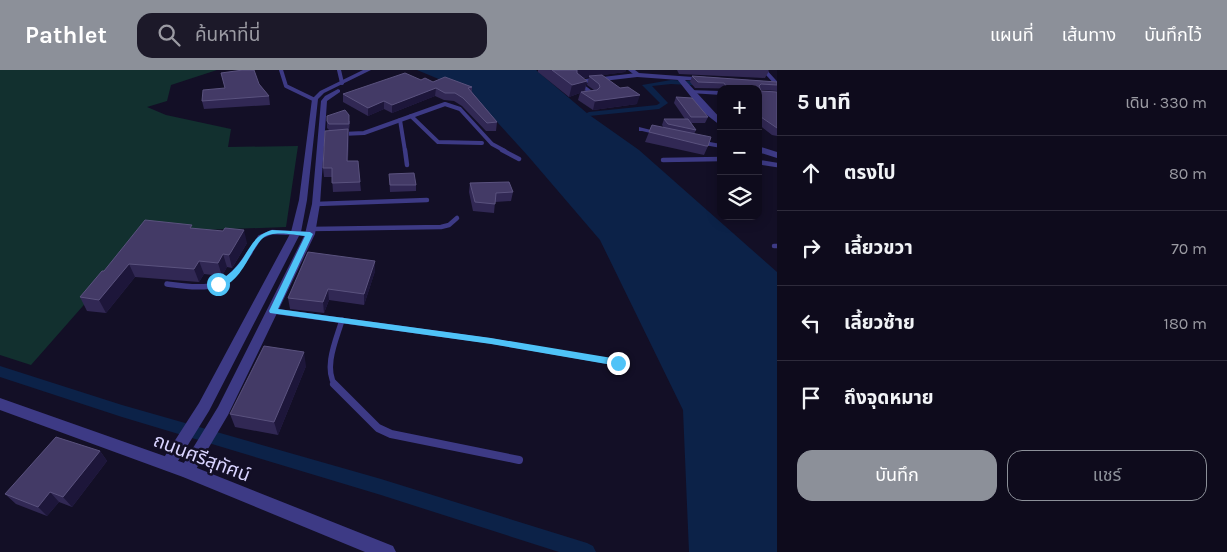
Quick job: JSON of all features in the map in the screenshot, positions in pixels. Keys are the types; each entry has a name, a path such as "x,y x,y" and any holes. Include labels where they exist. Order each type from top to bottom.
{"street":[{"path":"168,464 204,407 296,232 303,200 314,100 322,92 368,70"},
{"path":"187,471 223,411 311,231 326,135 324,101 327,97 367,77 374,70"},
{"path":"631,70 637,75 718,80"},
{"path":"679,78 717,120"},
{"path":"766,82 776,83"},
{"path":"688,89 717,93"},
{"path":"642,129 668,135"},
{"path":"686,138 717,145"},
{"path":"762,150 777,155"},
{"name":"ถนนศรีสุทัศน์","path":"0,404 187,471 387,552"}],"lane":[{"path":"281,70 286,86 314,100"},
{"path":"340,70 342,83"},
{"path":"764,70 776,83"},
{"path":"585,96 594,95 577,82 637,75"},
{"path":"339,134 364,133 444,104 460,109 492,144 518,159"},
{"path":"411,116 438,142 482,142"},
{"path":"400,120 407,165"},
{"path":"663,160 717,159"},
{"path":"762,163 777,165"},
{"path":"316,204 427,200"},
{"path":"167,284 205,288 218,284 230,278 240,268 260,237 272,232 441,227 449,225 457,218"},
{"path":"273,311 491,341 618,363"},
{"path":"342,320 330,374 333,383 378,428 391,434 519,460"}],"green space":[{"path":"0,70 217,70 171,85 167,101 147,107 166,115 231,129 228,147 298,146 286,227 148,232 31,365 0,355"}],"water":[{"path":"417,70 536,70 588,114 639,150 777,272 777,552 689,552 683,410 600,240 470,92"}],"building":[{"path":"254,70 259,84 269,96 202,101 203,90 225,88 221,73"},
{"path":"552,70 577,70 577,73 587,81 572,85"},
{"path":"405,73 421,80 425,78 433,82 445,77 472,87 468,88 497,122 487,123 463,98 455,93 445,93 436,88 392,105 384,101 368,108 343,94"},
{"path":"602,75 620,88 628,87 640,95 595,101 581,92 597,90 600,87 599,84 589,76"},
{"path":"692,76 777,82 777,85 725,85 724,83 698,82"},
{"path":"762,91 777,92 777,128 762,118"},
{"path":"676,97 692,98 708,117 691,117"},
{"path":"345,110 349,115 349,124 329,124 327,116"},
{"path":"664,119 688,119 696,130 668,124"},
{"path":"652,125 711,137 708,146 706,146 649,132"},
{"path":"348,129 347,161 358,161 360,182 332,183 332,168 323,168 325,131"},
{"path":"414,173 416,185 390,185 389,174"},
{"path":"509,182 513,192 496,193 495,204 475,202 470,183"},
{"path":"145,220 192,225 190,228 223,231 225,228 244,230 229,255 223,254 218,263 199,261 194,269 129,264 99,300 80,297 104,271"},
{"path":"308,252 375,261 364,294 328,289 323,302 288,298"},
{"path":"264,346 304,352 274,422 230,414"},
{"path":"56,437 100,451 63,497 50,492 38,507 5,494"}],"waterway":[{"path":"589,114 659,107 664,103 646,85 671,82 707,84"},
{"path":"0,371 122,411 381,487 587,552"}],"route":[{"path":"218,284 230,278 240,268 260,237 272,232 310,234 273,311 491,341 618,363"}]}
